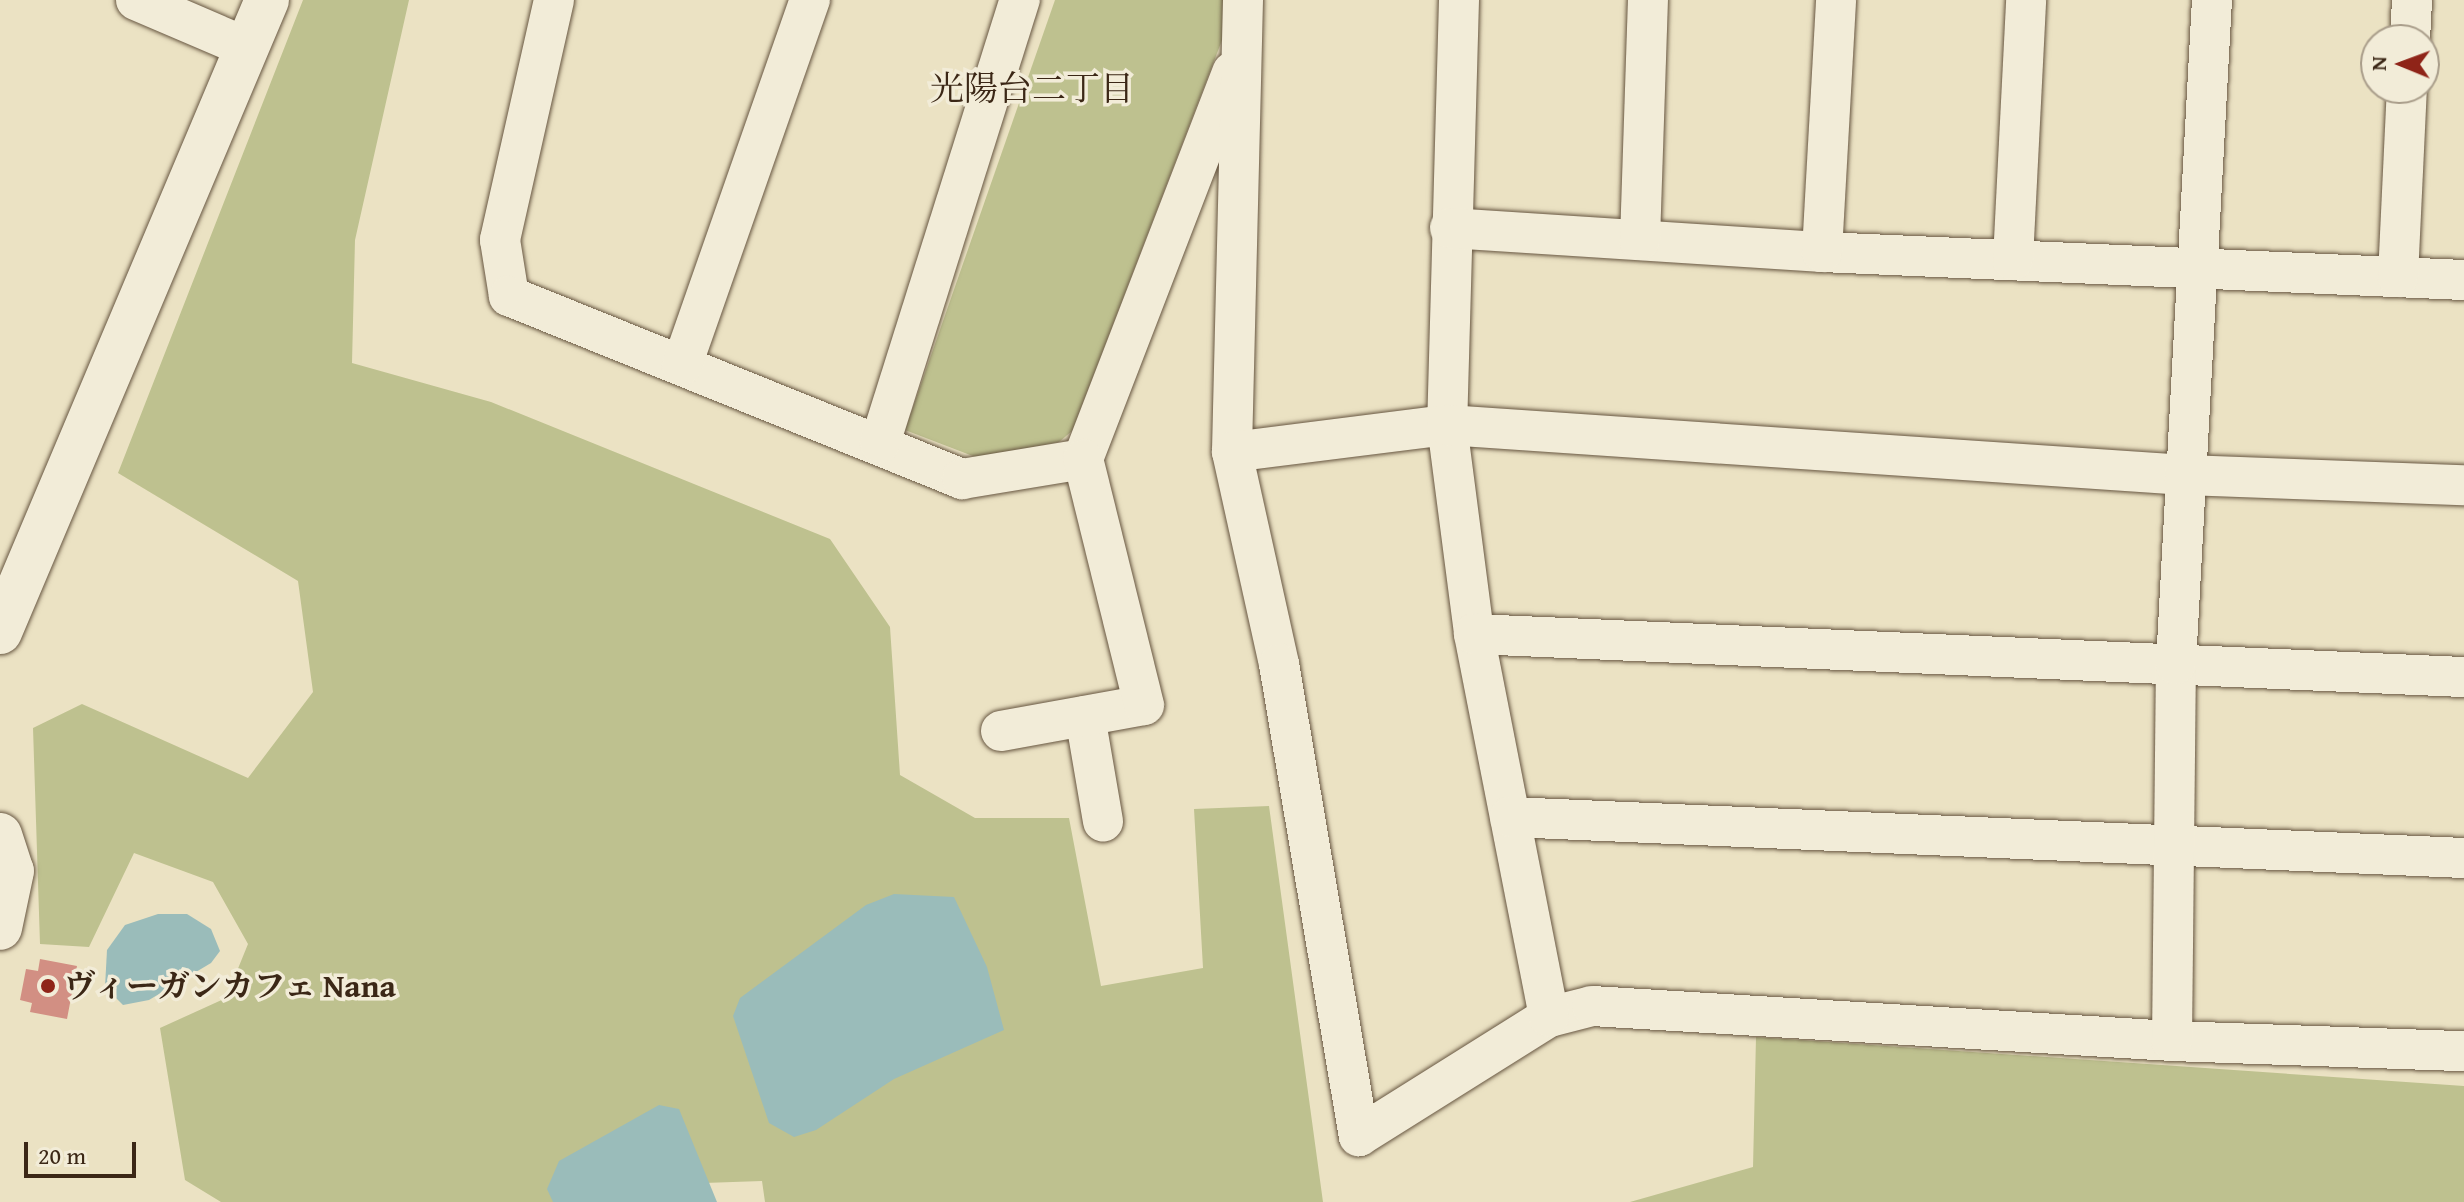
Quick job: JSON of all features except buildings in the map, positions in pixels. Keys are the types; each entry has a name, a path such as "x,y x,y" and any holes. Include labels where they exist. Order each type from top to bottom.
{"street":[{"path":"136,0 248,48"},
{"path":"0,632 267,0"},
{"path":"554,0 500,240 509,296 880,443 962,479 1083,459"},
{"path":"682,365 810,0"},
{"path":"880,443 1019,15 1020,0"},
{"path":"1243,0 1232,452 1279,664 1359,1136 1549,1017 1592,1006 2172,1041 2464,1051"},
{"path":"1459,0 1450,228 1447,425 1474,634 1549,1017"},
{"path":"1640,240 1648,0"},
{"path":"1822,252 1836,0"},
{"path":"2013,260 2026,0"},
{"path":"2172,1041 2176,664 2212,0"},
{"path":"2411,24 2412,0"},
{"path":"1001,731 1144,705 1083,459 1242,45"},
{"path":"2398,277 2406,104"},
{"path":"1450,228 1822,252 2464,280"},
{"path":"1232,452 1447,425 2185,475 2464,485"},
{"path":"1474,634 2464,677"},
{"path":"1085,716 1103,821"},
{"path":"1510,817 2464,858"},
{"path":"0,835 12,871 0,928"}],"green space":[{"path":"303,0 409,0 355,240 352,363 491,402 830,539 890,627 900,775 975,818 1069,818 1101,986 1203,968 1194,809 1269,806 1323,1202 765,1202 762,1181 704,1183 577,1202 221,1202 185,1180 160,1028 226,998 248,944 213,882 134,853 89,947 40,944 33,728 82,704 248,778 313,692 298,581 118,473"},
{"path":"1055,0 1226,0 1224,35 1072,431 1059,442 978,458 905,430"},
{"path":"1756,1037 2464,1086 2464,1202 1630,1202 1753,1167"}],"water":[{"path":"894,894 954,897 987,967 1004,1030 894,1079 816,1130 794,1137 769,1123 733,1016 740,998 866,905"},
{"path":"158,914 187,914 211,929 220,951 211,963 149,1000 123,1005 105,987 107,950 125,925"},
{"path":"659,1105 679,1109 717,1202 553,1202 547,1189 559,1161"}],"place":[{"name":"ヴィーガンカフェ Nana","path":"48,986"}],"district":[{"name":"光陽台二丁目","path":"1032,88"}]}
